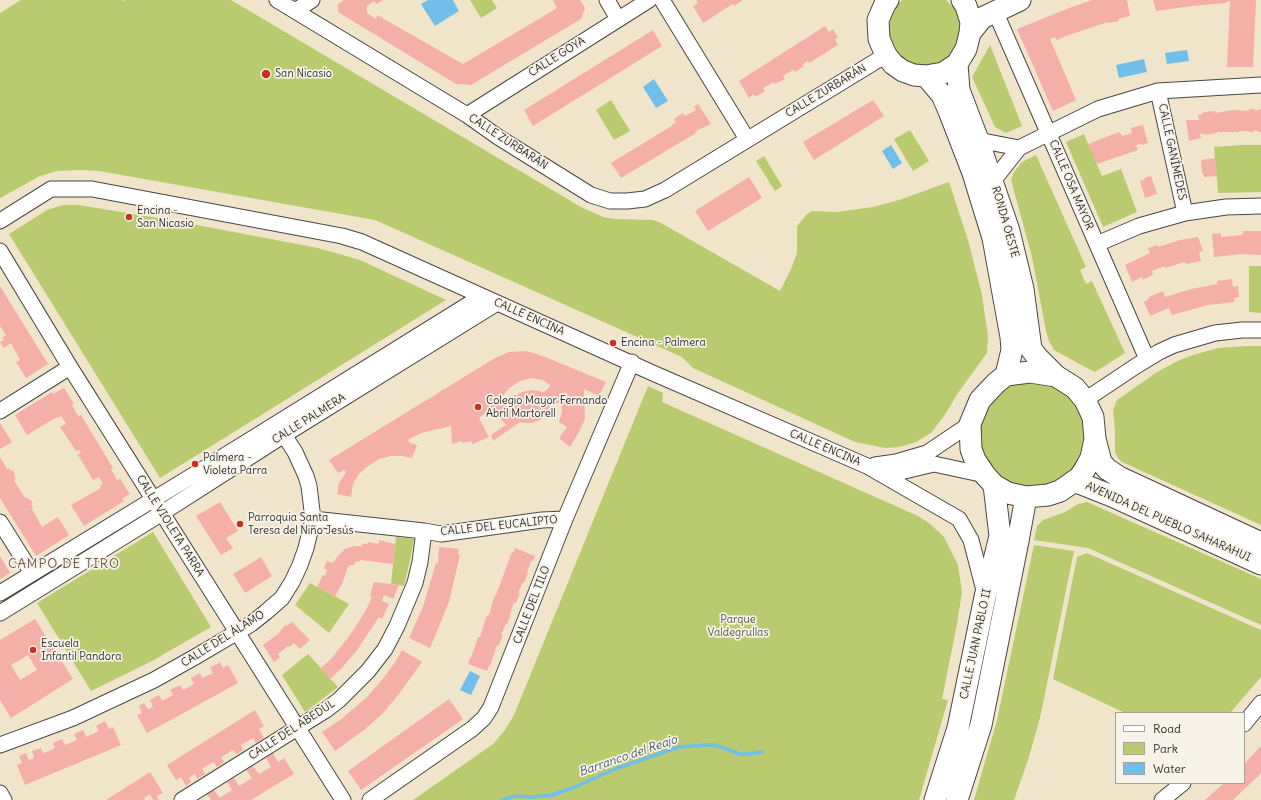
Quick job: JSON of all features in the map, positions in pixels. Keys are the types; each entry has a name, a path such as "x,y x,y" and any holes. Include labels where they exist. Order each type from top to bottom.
{"main road":[{"path":"888,0 878,20 878,39 886,55 893,64 903,71 914,75 926,76 943,73 957,64 966,49 970,32 969,14 962,0"},
{"path":"970,32 982,18 1020,0"},
{"name":"RONDA OESTE","path":"957,64 959,90 993,181 1009,230 1023,289 1031,349 1056,376 1075,388 1085,400 1093,417 1095,439 1090,458 1085,469 1074,481 1060,491 1048,495 1026,497 1008,493 990,480"},
{"name":"RONDA OESTE","path":"926,76 942,95 949,111 973,173 993,238 1012,337 1012,350 1006,375 1030,372 1056,376"},
{"path":"990,480 975,460 971,449 970,424 980,400 1006,375"},
{"name":"AVENIDA DEL PUEBLO SAHARAHUI","path":"1095,439 1102,462 1107,469 1118,478 1261,543"},
{"name":"CALLE JUAN PABLO II","path":"935,800 958,728 985,597 1000,536 990,480"},
{"name":"AVENIDA DEL PUEBLO SAHARAHUI","path":"1074,481 1112,496 1261,564"},
{"name":"CALLE JUAN PABLO II","path":"957,800 981,725 1026,497"}],"street":[{"name":"CALLE ZURBARÁN","path":"277,0 467,115 498,137 591,195 610,201 645,199 664,190 886,55"},
{"path":"295,11 312,0"},
{"path":"606,0 618,19"},
{"name":"CALLE GOYA","path":"467,115 649,0"},
{"path":"662,0 747,139"},
{"name":"CALLE OSA MAYOR","path":"995,11 1147,359"},
{"path":"993,181 1019,148 1098,109 1158,91 1261,85"},
{"name":"CALLE GANÍMEDES","path":"1158,91 1185,213"},
{"path":"978,140 1019,148"},
{"name":"CALLE ENCINA","path":"0,221 51,189 92,189 342,236 362,242 632,362 655,374 867,466 959,519 971,540 985,597"},
{"path":"1097,244 1139,226 1185,213 1226,206 1261,206"},
{"name":"CALLE VIOLETA PARRA","path":"0,251 70,367 343,800"},
{"name":"CALLE PALMERA","path":"0,593 482,296"},
{"name":"CALLE PALMERA","path":"0,613 497,303"},
{"path":"1085,400 1147,359 1174,345 1202,336 1235,330 1261,330"},
{"name":"CALLE DEL TILO","path":"370,800 472,729 484,718 496,695 565,519 632,362"},
{"path":"0,411 70,367"},
{"path":"867,466 896,462 927,453 970,424"},
{"name":"CALLE DEL ÁLAMO","path":"0,745 73,718 140,686 195,657 236,632 266,612 282,598 300,565 313,519 309,486 306,476 295,452 284,435"},
{"path":"867,466 896,473 934,464 990,480"},
{"name":"CALLE DEL EUCALIPTO","path":"313,519 441,534 542,520 565,519"},
{"path":"0,522 32,573"},
{"name":"CALLE DEL ABEDUL","path":"182,800 298,729 339,700 368,671 385,649 397,626 415,583 420,562 424,531"},
{"path":"1245,723 1261,703"},
{"path":"1162,800 1182,784"},
{"path":"0,793 4,800"}],"green space":[{"path":"21,0 231,0 581,207 603,217 616,219 653,220 661,223 780,291 797,253 797,226 807,214 812,211 837,212 873,207 899,200 949,182 968,240 982,295 988,336 987,353 931,433 916,442 900,447 885,448 855,442 693,368 682,357 375,220 99,171 57,171 40,176 0,198 0,13"},
{"path":"470,0 492,0 497,8 481,18"},
{"path":"903,0 946,0 954,8 961,22 962,35 950,58 940,65 911,67 891,50 886,26 890,14 898,3"},
{"path":"990,45 1022,126 1006,133 995,127 972,77"},
{"path":"611,100 630,131 614,140 596,110"},
{"path":"910,130 929,161 913,171 894,139"},
{"path":"1084,134 1102,176 1121,169 1137,212 1103,227 1066,142"},
{"path":"1261,145 1261,192 1218,193 1214,147"},
{"path":"1036,155 1086,267 1080,270 1086,284 1092,281 1125,353 1095,372 1054,350 1046,331 1032,257 1011,180 1014,172 1022,162"},
{"path":"764,156 782,186 775,191 756,161"},
{"path":"63,205 79,205 176,221 318,248 360,260 446,300 160,478 9,234 47,210"},
{"path":"1249,266 1261,266 1261,313 1249,312"},
{"path":"1261,346 1261,525 1122,462 1115,452 1113,410 1117,400 1157,372 1180,360 1218,348"},
{"path":"1032,382 1052,386 1069,398 1081,415 1085,435 1081,455 1069,472 1052,484 1032,488 1012,484 995,472 983,455 979,435 983,415 995,398 1012,386"},
{"name":"Parque Valdegrullas","path":"648,386 663,393 662,402 918,516 929,523 944,537 958,565 962,592 942,699 948,700 919,800 413,800 493,744 505,730 514,715"},
{"path":"1087,502 1261,579 1261,625 1088,548 1034,540 1037,526 1043,520 1065,512 1078,504"},
{"path":"153,532 211,627 152,661 91,691 37,603"},
{"path":"396,537 414,539 404,586 391,584"},
{"path":"1034,545 1074,551 1040,718 1028,760 1014,800 974,800 997,720"},
{"path":"1087,553 1261,630 1261,677 1231,712 1123,712 1053,679 1077,557"},
{"path":"310,583 349,604 329,633 295,605"},
{"path":"308,654 338,687 305,712 282,675"}],"water":[{"path":"428,0 453,0 459,11 435,26 421,4"},
{"path":"1187,50 1189,61 1167,64 1165,53"},
{"path":"1144,59 1147,72 1119,78 1116,65"},
{"path":"654,79 668,101 656,108 643,87"},
{"path":"891,145 902,163 893,169 882,151"},
{"path":"470,671 480,676 471,695 460,690"}],"building":[{"path":"344,0 383,0 376,4 374,1 367,6 367,13 376,19 377,15 463,64 557,8 553,0 580,0 585,8 581,19 471,85 456,84 338,12 338,4"},
{"path":"743,0 734,6 733,4 703,23 693,6 698,3 696,1"},
{"path":"1092,0 1127,0 1130,16 1118,19 1119,21 1108,22 1057,40 1055,37 1050,39 1076,100 1053,111 1017,29"},
{"path":"1153,0 1256,0 1253,67 1227,67 1230,1 1226,3 1156,11"},
{"path":"825,26 829,32 833,29 838,38 835,39 838,45 809,63 808,61 803,64 804,66 795,72 793,70 783,76 785,79 775,84 774,82 763,88 765,91 755,97 754,94 749,98 739,81"},
{"path":"653,30 662,46 533,126 524,110"},
{"path":"873,100 884,116 814,160 803,142"},
{"path":"698,104 711,124 695,132 696,133 621,178 611,163 670,127 676,122 674,119 678,116 683,113 685,116 696,110 694,107"},
{"path":"1248,109 1255,109 1255,111 1261,109 1261,132 1254,130 1254,132 1239,131 1217,132 1205,135 1200,134 1201,138 1189,141 1186,120 1199,120 1198,115 1203,114 1203,112 1215,111 1215,113 1232,110 1249,111"},
{"path":"1143,125 1148,143 1136,145 1138,150 1097,164 1088,144 1119,132 1122,136 1132,133 1131,128"},
{"path":"1215,158 1217,176 1204,177 1202,173 1201,160"},
{"path":"1151,176 1157,194 1145,198 1140,181"},
{"path":"749,177 762,198 708,231 695,211"},
{"path":"1243,231 1261,231 1261,255 1243,254 1214,257 1212,234 1221,233 1221,237 1243,235"},
{"path":"1198,237 1203,251 1199,252 1201,261 1186,264 1185,262 1165,268 1165,266 1152,271 1153,275 1143,280 1142,277 1132,282 1125,265 1150,253 1148,248"},
{"path":"1232,279 1233,287 1238,286 1239,297 1234,298 1235,302 1208,305 1172,315 1169,308 1150,316 1144,302 1149,299 1149,297 1163,291 1165,297 1191,289 1217,284 1217,281"},
{"path":"0,286 48,364 26,378 16,362 20,360 11,343 4,348 0,342 4,340 2,338 6,335 0,326"},
{"path":"527,351 540,355 606,382 599,396 584,389 585,419 570,447 559,438 567,427 559,422 562,412 561,402 551,405 542,419 532,423 520,422 493,441 491,435 506,425 492,408 479,418 489,437 473,444 471,441 463,443 462,441 452,444 451,426 421,433 408,440 410,443 417,445 412,458 391,456 379,459 359,474 353,484 351,497 337,494 339,483 346,472 344,470 338,473 329,460 495,358 509,352","holes":["531,378 543,380 551,386 544,392 532,390 522,392 517,395 512,405 504,405 500,400 508,389 520,381"]},
{"path":"64,388 74,404 72,405 78,416 81,415 113,468 111,469 117,480 120,479 130,494 122,499 124,501 84,526 71,505 101,488 100,486 103,484 99,477 93,480 78,455 81,453 79,450 76,451 60,427 66,424 61,416 27,435 15,415 52,392 53,394"},
{"path":"0,423 12,442 0,449"},
{"path":"0,457 7,469 9,468 11,471 13,470 16,479 14,480 25,498 27,497 33,503 31,504 32,509 42,527 58,517 69,535 36,556 0,498"},
{"path":"220,502 238,531 226,538 233,548 221,555 196,516"},
{"path":"379,540 395,544 393,564 360,560 355,562 354,565 348,567 342,584 335,596 317,587 323,575 325,576 327,570 324,568 327,561 333,563 345,549 355,546 362,546 362,544 367,544 368,542 379,544"},
{"path":"439,547 459,549 458,555 460,555 449,602 430,648 409,638 423,607 436,563 438,564"},
{"path":"515,548 535,556 533,561 531,561 524,583 523,582 518,593 520,593 516,603 514,603 507,624 501,635 503,635 499,645 497,645 487,671 468,664 478,637 480,637 487,615 488,616 490,612 493,600 512,552 513,553"},
{"path":"0,556 10,573 0,579"},
{"path":"261,557 272,576 245,593 233,574"},
{"path":"374,582 399,585 393,599 384,595 382,601 389,604 382,619 379,617 357,650 342,668 330,679 321,668 332,658 350,635 366,610 372,597 370,596"},
{"path":"35,619 73,679 11,718 0,700 0,640","holes":["28,655 37,670 20,680 11,665"]},
{"path":"292,622 310,640 300,649 294,643 289,647 288,646 278,654 280,657 274,662 263,645 278,634 285,625 286,626"},
{"path":"402,650 422,662 399,694 382,714 364,730 335,751 322,732 340,720 366,698 382,680"},
{"path":"220,662 223,668 228,665 238,683 147,733 137,715 142,713 139,706 144,703 148,709 153,707 150,700 159,695 162,701 173,695 170,690 180,685 183,690 194,684 191,678 200,673 202,678 213,673 210,668"},
{"path":"449,699 463,719 361,790 348,771"},
{"path":"255,710 264,726 259,729 264,738 256,743 253,738 241,745 243,750 240,752 236,754 233,750 221,757 224,762 217,767 214,762 208,765 202,769 205,774 197,779 195,774 189,778 191,782 186,786 181,777 176,780 167,765"},
{"path":"105,721 109,729 113,727 121,745 25,785 17,765 22,763 19,756 26,753 29,760 34,758 32,751 41,748 43,753 49,751 55,748 53,743 62,739 65,745 77,740 74,734 83,730 86,737 99,731 96,726"},
{"path":"1261,746 1261,773 1254,780 1233,800 1205,800 1223,784 1245,784 1245,763"},
{"path":"273,753 278,762 284,758 294,774 251,800 211,800 207,794 214,790 220,798 232,790 227,782 234,778 239,786 252,778 246,770 253,766 259,774 271,767 266,758"},
{"path":"150,772 163,793 157,796 159,800 153,800 150,794 144,798 145,800 106,800"}],"waterway":[{"name":"Barranco del Reajo","path":"502,800 515,796 533,797 552,795 575,787 615,769 679,747 715,745 740,754 762,752"}],"place":[{"name":"San Nicasio","path":"266,74"},
{"name":"Encina - San Nicasio","path":"129,217"},
{"name":"Encina - Palmera","path":"613,343"},
{"name":"Colegio Mayor Fernando Abril Martorell","path":"478,407"},
{"name":"Palmera - Violeta Parra","path":"195,464"},
{"name":"Parroquia Santa Teresa del Niño Jesús","path":"240,524"},
{"name":"Escuela Infantil Pandora","path":"33,650"}],"district":[{"name":"CAMPO DE TIRO","path":"64,564"}]}
